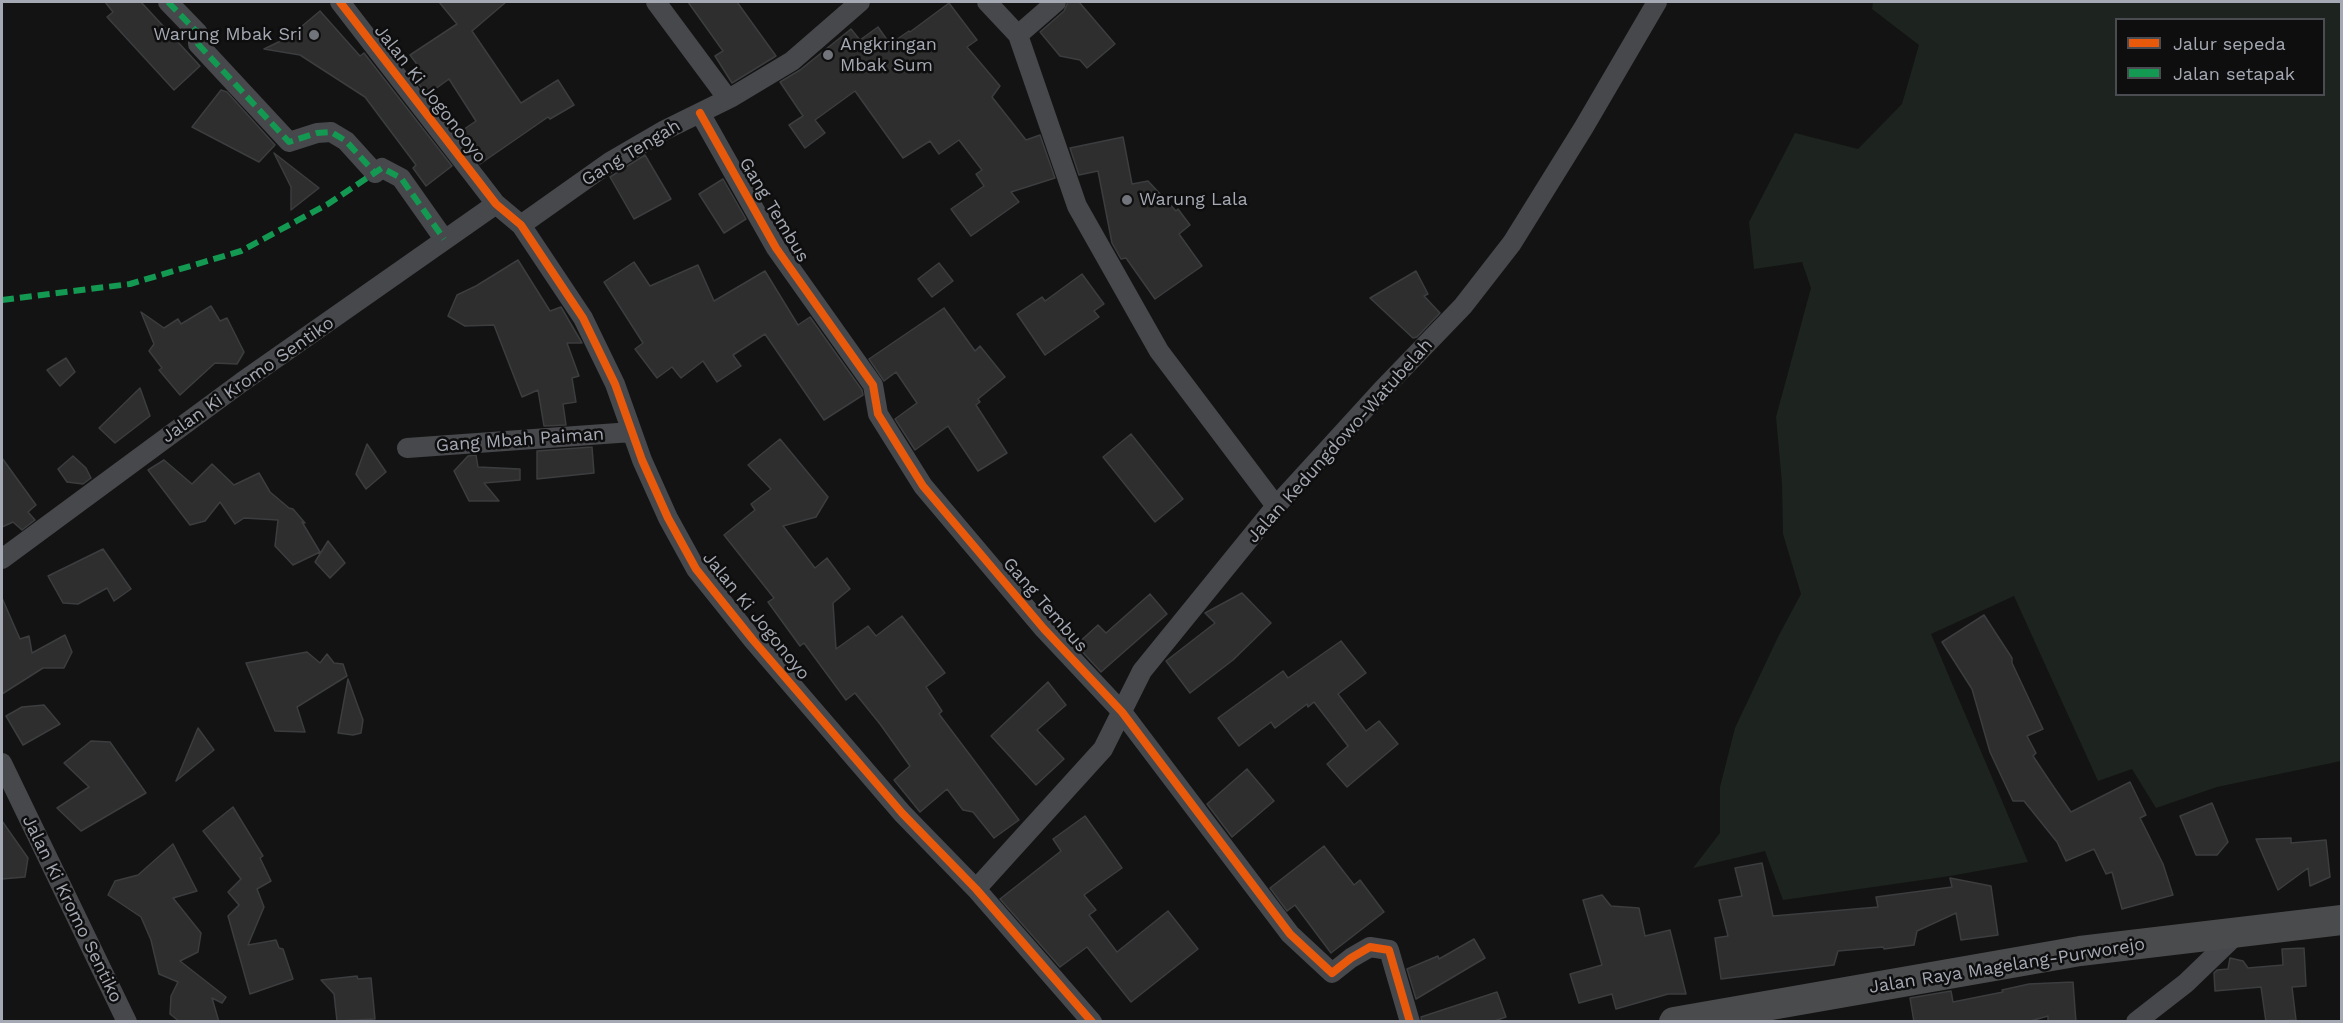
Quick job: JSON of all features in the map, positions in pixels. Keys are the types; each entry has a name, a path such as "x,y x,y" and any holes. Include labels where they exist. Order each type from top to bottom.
{"main road":[{"name":"Jalan Raya Magelang-Purworejo","path":"1674,1022 2080,951 2342,920"}],"street":[{"path":"168,2 198,33 198,44 289,142 317,133 331,132 346,141 375,173 382,168 401,178 444,239"},
{"name":"Jalan Ki Jogonooyo","path":"340,2 496,204"},
{"path":"656,2 728,99"},
{"name":"Gang Tengah","path":"521,225 610,162 665,130 728,99 792,61 860,2"},
{"path":"987,2 1018,35 1077,206 1159,351 1276,506"},
{"path":"1018,35 1056,2"},
{"name":"Jalan Kedungdowo-Watubelah","path":"976,889 1103,749 1142,670 1276,506 1463,306 1512,243 1584,127 1657,2"},
{"name":"Gang Tembus","path":"700,113 776,248 873,385 878,414 923,486 1044,629 1122,712 1290,934 1332,973 1370,947 1389,950 1410,1022"},
{"name":"Jalan Ki Kromo Sentiko","path":"2,560 242,382 496,204"},
{"name":"Jalan Ki Jogonoyo","path":"496,204 521,225 583,318 615,384 632,432 668,518 696,569 753,640 896,806 976,889 1092,1022"},
{"name":"Gang Mbah Paiman","path":"407,448 632,432"},
{"name":"Jalan Ki Kromo Sentiko","path":"2,763 127,1022"},
{"path":"2136,1022 2186,983 2239,932"}],"shaded area":[{"path":"1873,2 2341,2 2341,761 2217,787 2156,808 2132,769 2098,781 2014,596 1931,634 2028,862 1950,876 1783,900 1765,851 1693,868 1720,833 1720,787 1735,728 1801,594 1783,534 1782,483 1776,417 1811,288 1802,262 1754,269 1749,222 1795,133 1858,149 1902,104 1919,45 1872,9"}],"building":[{"path":"105,2 141,2 200,66 174,90 107,17 113,12"},
{"path":"439,2 506,2 472,31 521,103 558,80 574,105 550,119 548,117 480,164 457,134 476,121 449,79 427,95 410,73 419,67 410,55 457,24"},
{"path":"688,2 737,2 776,56 732,83 715,56 723,51"},
{"path":"1068,2 1079,2 1115,44 1087,68 1080,60 1060,56 1040,32 1064,11"},
{"path":"949,3 977,40 967,47 1000,86 992,97 1026,140 1040,135 1055,178 1011,192 1019,202 971,236 951,209 984,186 976,174 982,170 959,140 939,154 930,141 903,158 855,91 815,120 825,133 805,148 789,125 803,116 780,82 800,70 851,29 860,40 878,27 890,44"},
{"path":"320,11 360,56 364,53 452,166 426,186 413,168 416,165 365,97 300,55 264,49 289,37"},
{"path":"221,90 227,92 275,145 259,162 192,127"},
{"path":"1123,137 1132,184 1148,181 1176,211 1178,209 1190,225 1179,234 1202,266 1155,299 1126,258 1121,259 1112,243 1098,171 1079,175 1070,148"},
{"path":"274,153 319,188 291,210 291,187"},
{"path":"645,155 671,199 634,219 610,177"},
{"path":"723,179 746,219 724,233 699,194"},
{"path":"518,260 550,311 561,307 582,343 567,343 579,376 572,378 576,402 563,404 566,425 544,426 538,390 522,397 494,325 465,326 448,316 457,295"},
{"path":"634,262 650,286 698,265 714,301 765,271 798,325 810,317 862,390 863,395 824,420 765,334 733,355 741,366 717,382 703,361 681,378 672,367 657,378 635,349 643,343 604,282"},
{"path":"939,263 953,281 932,297 918,279"},
{"path":"1416,271 1428,294 1424,296 1440,313 1417,337 1413,338 1370,298"},
{"path":"1082,274 1104,304 1094,311 1099,317 1045,355 1017,314 1042,297 1045,301"},
{"path":"211,306 220,321 227,318 244,352 237,364 215,363 180,395 159,370 162,368 149,351 154,344 141,312 164,328 178,319 181,324"},
{"path":"944,308 975,351 980,346 1005,377 978,399 980,402 976,405 1007,453 978,471 948,426 915,450 895,419 917,403 896,372 884,381 869,359"},
{"path":"66,358 75,372 60,386 47,370"},
{"path":"140,388 150,416 115,443 99,428"},
{"path":"1131,434 1183,499 1155,522 1103,457"},
{"path":"780,439 828,497 816,517 783,526 815,568 827,558 850,589 833,603 836,649 868,626 876,636 902,616 945,673 926,687 942,711 939,714 1019,820 994,838 973,812 963,810 947,789 920,812 894,780 910,766 855,693 846,700 804,643 800,646 768,602 774,598 724,535 755,510 751,504 771,489 748,465"},
{"path":"367,444 386,472 366,489 356,474"},
{"path":"592,447 594,473 537,479 537,451"},
{"path":"476,455 478,467 520,469 520,480 484,483 499,501 469,501 454,471 468,456"},
{"path":"73,456 86,468 91,478 83,484 67,482 58,469"},
{"path":"2,458 36,505 28,512 35,520 22,530 13,522 2,527"},
{"path":"164,460 192,484 212,464 234,485 259,473 270,492 293,509 305,523 302,522 320,552 293,565 275,546 278,520 244,518 235,524 220,502 205,521 190,525 148,470"},
{"path":"328,541 345,563 330,578 315,562"},
{"path":"103,549 131,589 114,601 107,588 78,604 63,603 48,576"},
{"path":"1242,593 1271,623 1233,660 1190,693 1166,661 1215,623 1205,613"},
{"path":"1150,594 1167,614 1101,672 1076,645 1098,625 1106,633"},
{"path":"2,598 20,639 29,636 32,653 65,635 72,652 64,668 43,668 2,694"},
{"path":"1984,615 2012,658 2012,663 2043,729 2027,736 2036,753 2033,756 2051,783 2071,812 2130,782 2146,815 2140,818 2163,864 2173,895 2122,909 2112,872 2106,874 2094,849 2066,861 2057,842 2024,801 2013,801 1990,752 1972,689 1942,642"},
{"path":"1341,641 1366,673 1338,694 1366,731 1379,721 1398,744 1347,787 1327,764 1348,746 1314,702 1308,707 1307,704 1275,728 1271,722 1239,746 1218,718 1283,671 1288,678"},
{"path":"307,652 320,663 327,654 334,663 343,664 347,676 297,707 305,732 275,731 246,663"},
{"path":"348,679 363,720 361,733 353,735 338,733"},
{"path":"1048,682 1066,705 1037,730 1064,759 1036,785 991,736"},
{"path":"44,705 60,724 23,745 6,716 22,707"},
{"path":"198,728 214,750 176,781"},
{"path":"91,741 110,742 146,793 81,831 57,808 89,787 64,763"},
{"path":"1247,769 1274,801 1232,837 1207,804"},
{"path":"2212,803 2228,842 2217,855 2196,855 2180,816"},
{"path":"233,807 263,856 260,858 271,881 257,889 264,907 248,945 276,940 279,948 283,949 293,979 250,994 228,916 239,905 228,892 241,879 203,831"},
{"path":"1085,816 1122,868 1084,895 1096,910 1089,915 1117,952 1168,911 1198,949 1131,1002 1087,947 1060,967 1000,899 1061,851 1053,839"},
{"path":"2,821 28,858 25,877 2,879"},
{"path":"2291,838 2291,843 2326,840 2330,877 2310,886 2308,868 2278,890 2256,839"},
{"path":"173,844 197,891 173,898 201,933 198,952 180,961 226,997 222,1003 212,998 219,1022 180,1022 170,1014 171,996 178,982 159,974 151,940 141,917 108,895 115,881 138,875"},
{"path":"1324,846 1354,885 1360,880 1384,912 1331,953 1295,905 1287,911 1270,888"},
{"path":"1762,863 1773,916 1878,907 1876,897 1952,887 1950,878 1991,886 1998,935 1961,940 1956,913 1917,931 1914,945 1838,951 1834,965 1721,979 1715,938 1728,936 1719,900 1742,896 1735,868"},
{"path":"1602,895 1611,906 1639,908 1645,936 1670,930 1686,994 1668,994 1616,1009 1612,994 1579,1003 1570,974 1602,965 1583,900"},
{"path":"1474,939 1485,958 1416,999 1407,969 1438,956 1439,959"},
{"path":"2304,948 2306,986 2292,987 2296,1020 2266,1022 2261,987 2215,991 2214,973 2217,970 2228,969 2230,958 2243,961 2248,968 2283,965 2282,949"},
{"path":"357,976 358,979 371,978 375,1019 337,1021 334,994 321,980"},
{"path":"2073,982 2076,1022 2048,1022 2048,1016 2027,1022 1914,1022 1910,998 1951,991 1953,1002 2029,984"},
{"path":"1497,992 1506,1017 1491,1022 1422,1022 1421,1017"}],"marked path":[{"path":"168,2 198,33 198,44 289,142 317,133 331,132 346,141 375,173"},
{"path":"2,300 130,284 241,251 328,204 382,168 401,178 444,239"}],"cycle path":[{"path":"340,2 496,204 521,225 583,318 615,384 642,460 668,518 696,569 753,640 902,813 976,889 1092,1022"},
{"path":"700,113 776,248 873,385 878,414 923,486 1044,629 1122,712 1290,934 1332,973 1370,947 1389,950 1410,1022"}],"place":[{"name":"Warung Mbak Sri","path":"314,35"},
{"name":"Angkringan Mbak Sum","path":"828,55"},
{"name":"Warung Lala","path":"1127,200"}]}
